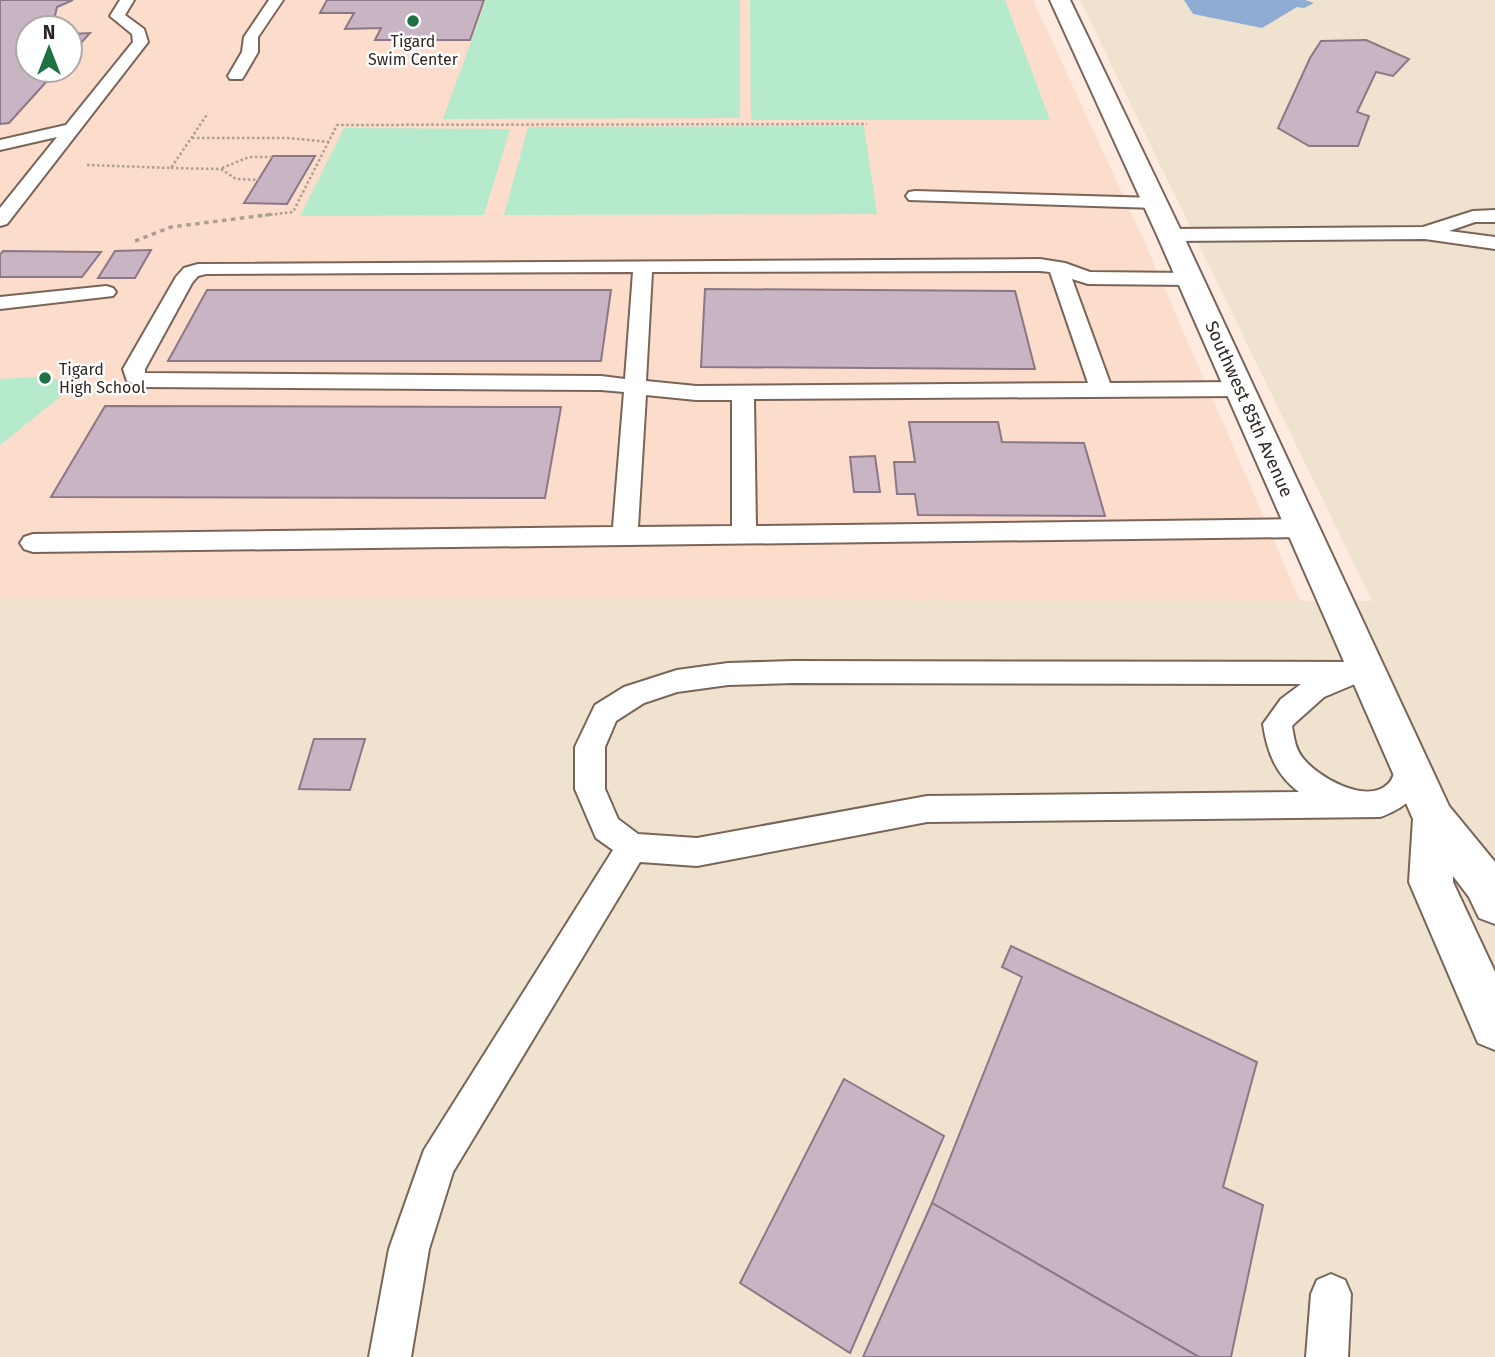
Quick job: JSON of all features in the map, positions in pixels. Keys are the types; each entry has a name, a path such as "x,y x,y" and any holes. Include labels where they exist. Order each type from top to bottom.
{"street":[{"name":"Southwest 85th Avenue","path":"1060,0 1156,203 1434,819 1485,883 1495,903"},
{"name":"Southwest 85th Avenue","path":"1434,819 1431,882 1495,1026"}],"lane":[{"path":"0,220 141,42 139,32 117,16 127,0"},
{"path":"236,76 250,52 251,37 276,0"},
{"path":"0,145 72,130"},
{"path":"915,197 1156,203"},
{"path":"1425,233 1473,217 1495,216"},
{"path":"1170,234 1425,233 1495,243"},
{"path":"1190,279 1088,278 1058,267 1040,265 205,268 191,272 183,281 134,369 135,376 142,380 601,383 696,393 1240,389"},
{"path":"625,536 643,266"},
{"path":"1058,267 1101,390"},
{"path":"0,303 106,292"},
{"path":"743,393 744,535"},
{"path":"33,544 1303,528"},
{"path":"1369,673 792,672 728,674 677,681 634,695 605,713 590,747 590,789 607,828 632,847 697,852 927,809 1380,804 1397,797 1408,785 1410,764"},
{"path":"1362,805 1301,777 1279,747 1277,724 1289,709 1318,685 1369,673"},
{"path":"390,1357 409,1249 437,1163 632,847"},
{"path":"1326,1357 1331,1294"}],"path":[{"path":"171,168 208,113"},
{"path":"135,241 171,227 293,212 337,125 867,124"},
{"path":"191,138 288,138 329,142"},
{"path":"43,166 221,169 249,157 273,157"},
{"path":"221,169 236,179 259,180"}],"shaded area":[{"path":"0,0 1033,0 1140,232 1300,601 0,599"},
{"path":"1080,0 1495,0 1495,1357 0,1357 0,599 1372,601"}],"green space":[{"path":"486,0 740,0 740,118 443,119"},
{"path":"750,0 1005,0 1050,120 751,120"},
{"path":"864,126 877,214 504,215 528,127"},
{"path":"344,128 510,129 484,215 300,216"},
{"path":"35,377 80,381 0,445 0,379"}],"water":[{"path":"1184,0 1305,0 1314,3 1304,8 1297,7 1262,28 1193,14"}],"building":[{"path":"0,0 73,0 57,7 55,14 14,14 14,84 44,84 9,123 0,124"},
{"name":"Tigard Swim Center","path":"327,0 484,0 470,40 375,40 381,28 345,29 354,13 320,13"},
{"path":"1366,40 1409,59 1393,76 1376,72 1357,112 1369,116 1358,146 1309,146 1278,128 1310,58 1321,41"},
{"path":"273,156 315,156 287,204 244,203"},
{"path":"151,250 135,278 98,278 115,251"},
{"path":"3,251 101,252 82,277 0,277 0,255"},
{"path":"705,289 1015,291 1035,369 701,367"},
{"path":"207,290 611,290 601,361 168,361"},
{"path":"105,406 561,407 545,498 51,497"},
{"path":"909,422 998,422 1002,442 1084,443 1105,516 918,515 915,494 897,494 894,462 915,462"},
{"path":"875,456 880,492 854,492 850,457"},
{"path":"314,739 365,739 350,790 299,789"},
{"path":"1011,946 1257,1062 1223,1187 1263,1205 1231,1357 1199,1357 932,1203 1022,977 1002,967"},
{"path":"844,1079 944,1136 850,1353 740,1283"},
{"path":"932,1203 1199,1357 863,1357"}],"place":[{"name":"Tigard Swim Center","path":"413,21"},
{"name":"Tigard High School","path":"45,378"}]}
